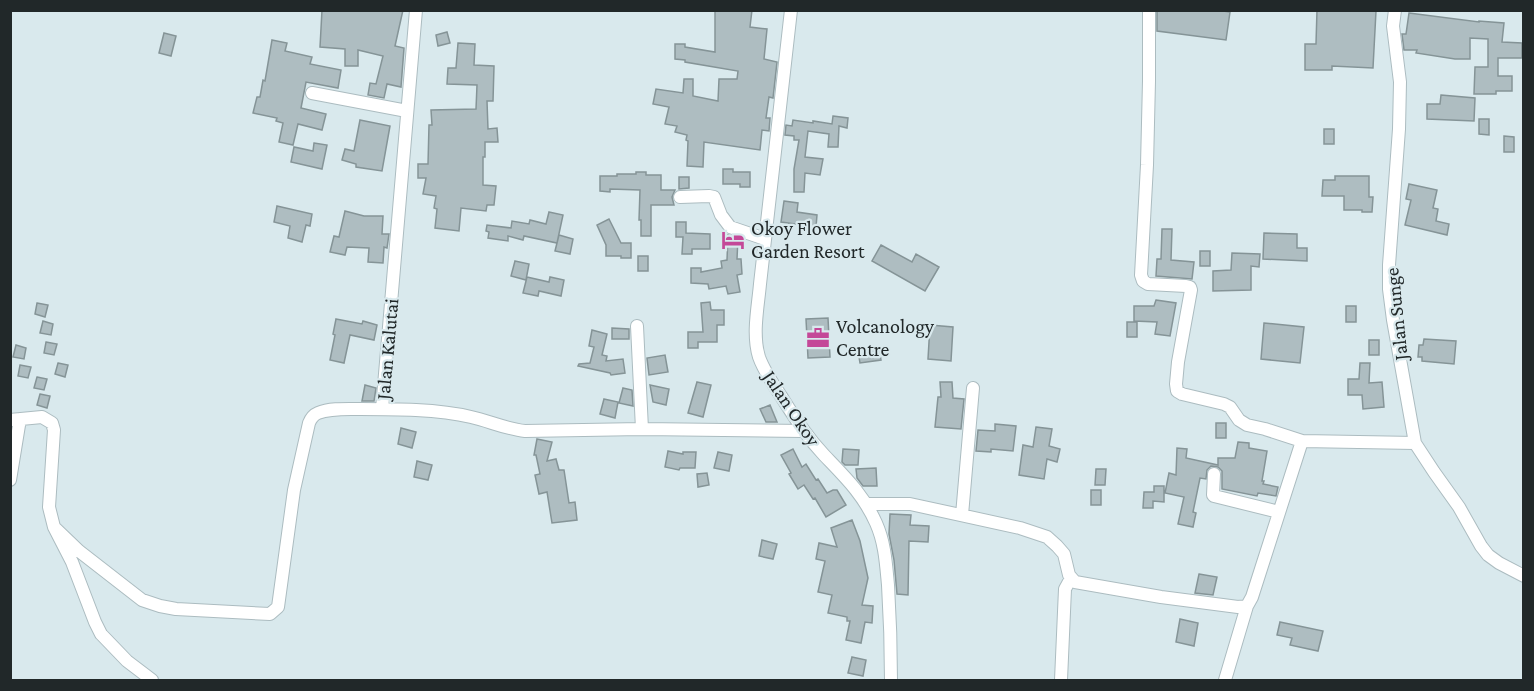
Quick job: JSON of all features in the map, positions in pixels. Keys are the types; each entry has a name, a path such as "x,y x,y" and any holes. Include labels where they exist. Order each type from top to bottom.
{"street":[{"name":"Jalan Kalutai","path":"416,10 382,409 453,414 525,430 803,431"},
{"name":"Jalan Okoy","path":"791,10 757,314 756,333 759,357 768,376 803,431 857,490 877,525 885,554 891,681"},
{"path":"1149,10 1147,165 1141,275 1143,281 1148,284 1186,286 1191,290 1178,363 1176,384 1178,391 1224,404 1230,407 1239,420 1247,425 1302,441 1415,443"},
{"name":"Jalan Sunge","path":"1395,10 1393,26 1400,82 1399,129 1389,289 1415,443 1460,507 1488,555 1524,576"},
{"path":"312,93 407,111"},
{"path":"680,197 714,197 721,215 730,227 765,239"},
{"path":"637,326 642,429"},
{"path":"962,515 973,388"},
{"path":"54,527 79,551 142,600 176,609 270,614 278,608 294,490 311,418 326,411 382,409"},
{"path":"10,480 15,420 42,417 52,423 54,430 49,507 54,527 72,562 94,622 101,634 127,661 152,681"},
{"path":"1225,681 1247,606 1252,597 1302,441"},
{"path":"1215,474 1214,496 1279,512"},
{"path":"866,504 910,504 1020,528 1047,537 1064,554 1071,578 1075,582 1121,591 1238,607 1247,606"},
{"path":"1061,681 1065,589 1071,578"}],"building":[{"path":"322,10 403,10 395,46 404,48 401,87 387,84 384,98 368,95 370,83 376,84 383,56 358,50 358,66 345,66 345,49 320,47"},
{"path":"715,10 752,10 750,27 767,29 764,59 777,62 773,98 769,97 766,118 770,118 769,131 762,130 760,150 704,142 703,167 687,166 687,135 675,132 677,126 665,124 669,107 653,104 656,89 683,93 684,79 693,79 693,96 718,101 719,79 737,79 738,71 675,59 675,44 685,44 685,47 715,52"},
{"path":"1157,10 1230,12 1226,40 1157,31"},
{"path":"1317,10 1376,11 1373,68 1332,66 1332,70 1305,70 1305,44 1316,44"},
{"path":"1409,13 1504,23 1502,42 1522,43 1522,58 1498,58 1498,76 1512,76 1512,91 1474,94 1475,67 1488,67 1488,39 1470,38 1470,59 1455,59 1416,53 1417,50 1404,50 1402,34 1406,34"},
{"path":"447,32 450,43 438,46 436,35"},
{"path":"164,33 176,36 171,56 159,53"},
{"path":"272,40 287,43 285,51 312,57 310,64 341,70 338,88 306,82 301,108 326,114 322,130 298,124 293,145 279,142 283,123 276,121 277,118 253,113 257,97 260,97 263,80 265,81"},
{"path":"458,43 475,44 474,65 494,66 493,101 487,101 488,129 497,128 498,142 485,142 485,157 483,157 483,185 496,186 494,205 487,205 486,211 461,208 459,231 435,228 436,196 423,194 426,178 418,178 418,164 428,164 429,125 432,125 431,110 476,109 477,85 447,84 448,68 456,68"},
{"path":"1441,95 1475,98 1474,121 1427,119 1427,104 1440,104"},
{"path":"833,116 848,118 847,128 839,126 838,147 828,147 829,134 808,131 805,157 823,159 820,175 805,173 804,192 794,192 794,169 799,140 794,140 794,136 785,135 786,125 792,126 793,120 832,124"},
{"path":"1479,119 1489,119 1489,135 1479,134"},
{"path":"360,120 390,126 382,171 356,167 356,164 342,160 345,149 354,151"},
{"path":"1324,129 1334,129 1334,144 1324,144"},
{"path":"1504,136 1514,137 1514,152 1504,152"},
{"path":"314,143 327,145 322,169 291,162 294,147 313,151"},
{"path":"723,169 733,169 733,172 750,172 750,187 740,187 740,184 723,184"},
{"path":"636,172 661,175 661,190 675,190 672,197 674,205 651,205 651,236 641,236 640,190 600,191 600,176 636,174"},
{"path":"1335,176 1369,176 1369,197 1373,197 1372,212 1344,210 1344,196 1322,196 1323,180 1335,180"},
{"path":"679,177 689,177 689,188 679,189"},
{"path":"1409,184 1437,190 1433,208 1438,209 1436,221 1449,224 1447,235 1405,225 1411,200 1406,199"},
{"path":"784,201 798,203 797,212 817,215 816,227 781,222"},
{"path":"277,206 312,214 310,226 306,225 302,242 288,238 290,226 274,222"},
{"path":"345,211 364,216 383,216 382,234 389,234 387,248 384,247 383,263 368,262 369,248 347,247 345,255 330,252 334,236 339,237"},
{"path":"549,212 563,215 557,243 524,236 523,240 508,236 508,241 488,238 487,225 511,228 512,221 529,224 530,220 546,224"},
{"path":"609,219 621,243 631,243 631,258 606,256 606,245 597,225"},
{"path":"676,222 686,222 686,233 710,234 710,249 692,249 692,254 682,254 683,237 676,237"},
{"path":"1162,229 1172,229 1171,260 1194,262 1192,279 1156,276 1157,259 1161,259"},
{"path":"1264,233 1297,234 1297,248 1307,248 1307,261 1263,259"},
{"path":"559,235 573,239 570,254 555,251"},
{"path":"728,235 738,238 737,259 741,259 742,274 737,275 740,292 728,294 726,286 709,289 708,284 691,283 691,268 701,268 701,272 722,268 721,261 727,260"},
{"path":"881,245 912,262 916,254 939,267 925,291 872,261"},
{"path":"1200,251 1210,251 1210,266 1200,266"},
{"path":"1232,253 1260,254 1259,267 1251,266 1251,290 1213,291 1213,271 1231,270"},
{"path":"638,256 648,256 648,271 638,271"},
{"path":"515,261 529,264 526,280 511,276"},
{"path":"527,277 549,282 550,277 564,280 561,296 539,291 538,296 523,293"},
{"path":"1156,300 1176,303 1170,336 1155,334 1157,322 1134,321 1134,306 1154,306"},
{"path":"710,302 711,310 724,310 724,325 717,325 717,342 698,342 698,348 688,348 688,332 703,332 701,303"},
{"path":"37,303 48,305 45,317 35,314"},
{"path":"1346,306 1356,306 1356,322 1346,322"},
{"name":"Volcanology Centre","path":"828,318 830,357 808,358 806,319"},
{"path":"336,319 362,324 363,321 377,325 374,340 350,335 344,363 330,360"},
{"path":"43,321 53,324 51,335 40,333"},
{"path":"1127,322 1137,322 1137,337 1127,337"},
{"path":"1264,323 1304,327 1300,363 1261,359"},
{"path":"930,325 953,327 951,361 928,359"},
{"path":"612,328 629,329 629,339 612,339"},
{"path":"592,330 607,334 602,355 607,356 606,361 623,359 625,373 611,375 578,366 590,363 594,347 589,346"},
{"path":"1424,339 1456,341 1454,364 1422,361 1422,357 1418,357 1419,345 1423,345"},
{"path":"1369,340 1379,340 1379,355 1369,355"},
{"path":"46,342 57,344 54,355 44,353"},
{"path":"16,345 26,348 24,359 13,357"},
{"path":"879,347 881,360 860,363 858,351"},
{"path":"665,355 668,372 649,375 647,358"},
{"path":"58,363 68,365 65,377 55,374"},
{"path":"1360,363 1370,363 1369,383 1382,382 1384,407 1363,409 1362,395 1348,395 1348,379 1359,379"},
{"path":"20,365 31,367 28,378 18,376"},
{"path":"37,377 47,379 44,390 34,388"},
{"path":"697,382 711,385 703,417 688,413"},
{"path":"940,382 952,382 953,398 964,399 961,429 935,427 938,397 941,397"},
{"path":"365,385 376,388 374,401 362,401"},
{"path":"650,385 669,389 666,405 653,402"},
{"path":"623,388 632,390 633,406 619,403"},
{"path":"40,394 50,396 47,408 37,405"},
{"path":"604,399 618,402 615,418 600,414"},
{"path":"770,405 777,422 766,422 760,409"},
{"path":"1216,423 1226,423 1226,438 1216,438"},
{"path":"995,424 1016,426 1013,451 991,449 991,452 976,451 978,430 995,431"},
{"path":"1036,427 1052,429 1049,446 1060,449 1057,462 1047,459 1044,479 1019,475 1023,445 1033,447"},
{"path":"401,428 416,432 412,448 398,444"},
{"path":"537,439 552,442 547,461 556,459 559,470 564,470 569,503 575,502 577,520 552,523 547,492 539,494 535,475 540,474 536,455 534,455"},
{"path":"1238,442 1249,443 1249,448 1267,451 1262,481 1264,481 1263,484 1278,487 1276,496 1258,493 1257,496 1222,489 1222,471 1218,467 1211,466 1207,470 1206,479 1200,478 1193,512 1196,513 1193,527 1178,524 1184,497 1165,493 1169,473 1176,475 1177,448 1187,449 1186,458 1218,465 1218,458 1235,458"},
{"path":"793,449 802,467 806,464 827,493 837,490 846,505 826,517 804,485 798,489 781,455"},
{"path":"843,449 859,450 858,465 845,465 842,462"},
{"path":"668,451 683,454 683,452 696,452 695,468 680,468 679,470 665,467"},
{"path":"718,452 732,455 729,471 714,468"},
{"path":"417,461 432,465 428,480 414,477"},
{"path":"876,468 877,486 863,486 857,478 856,469"},
{"path":"1096,469 1106,469 1105,485 1095,485"},
{"path":"707,473 709,485 698,487 697,474"},
{"path":"1154,486 1164,486 1164,502 1153,501 1153,508 1143,508 1144,492 1154,492"},
{"path":"1091,490 1101,490 1101,505 1091,505"},
{"path":"890,514 911,515 910,525 929,526 928,542 909,541 908,595 897,594 889,534"},
{"path":"852,520 860,541 868,578 862,605 873,606 872,623 865,622 861,643 846,640 850,621 847,621 847,617 828,613 832,595 818,592 825,561 816,559 819,543 837,547 831,528"},
{"path":"762,540 777,544 773,559 759,556"},
{"path":"1199,574 1217,577 1213,595 1195,593"},
{"path":"1180,619 1198,623 1194,646 1176,642"},
{"path":"1280,622 1323,631 1318,651 1290,645 1292,638 1277,635"},
{"path":"852,657 866,660 863,676 848,673"}],"place":[{"name":"Okoy Flower Garden Resort","path":"733,240"},
{"name":"Volcanology Centre","path":"818,338"}]}
